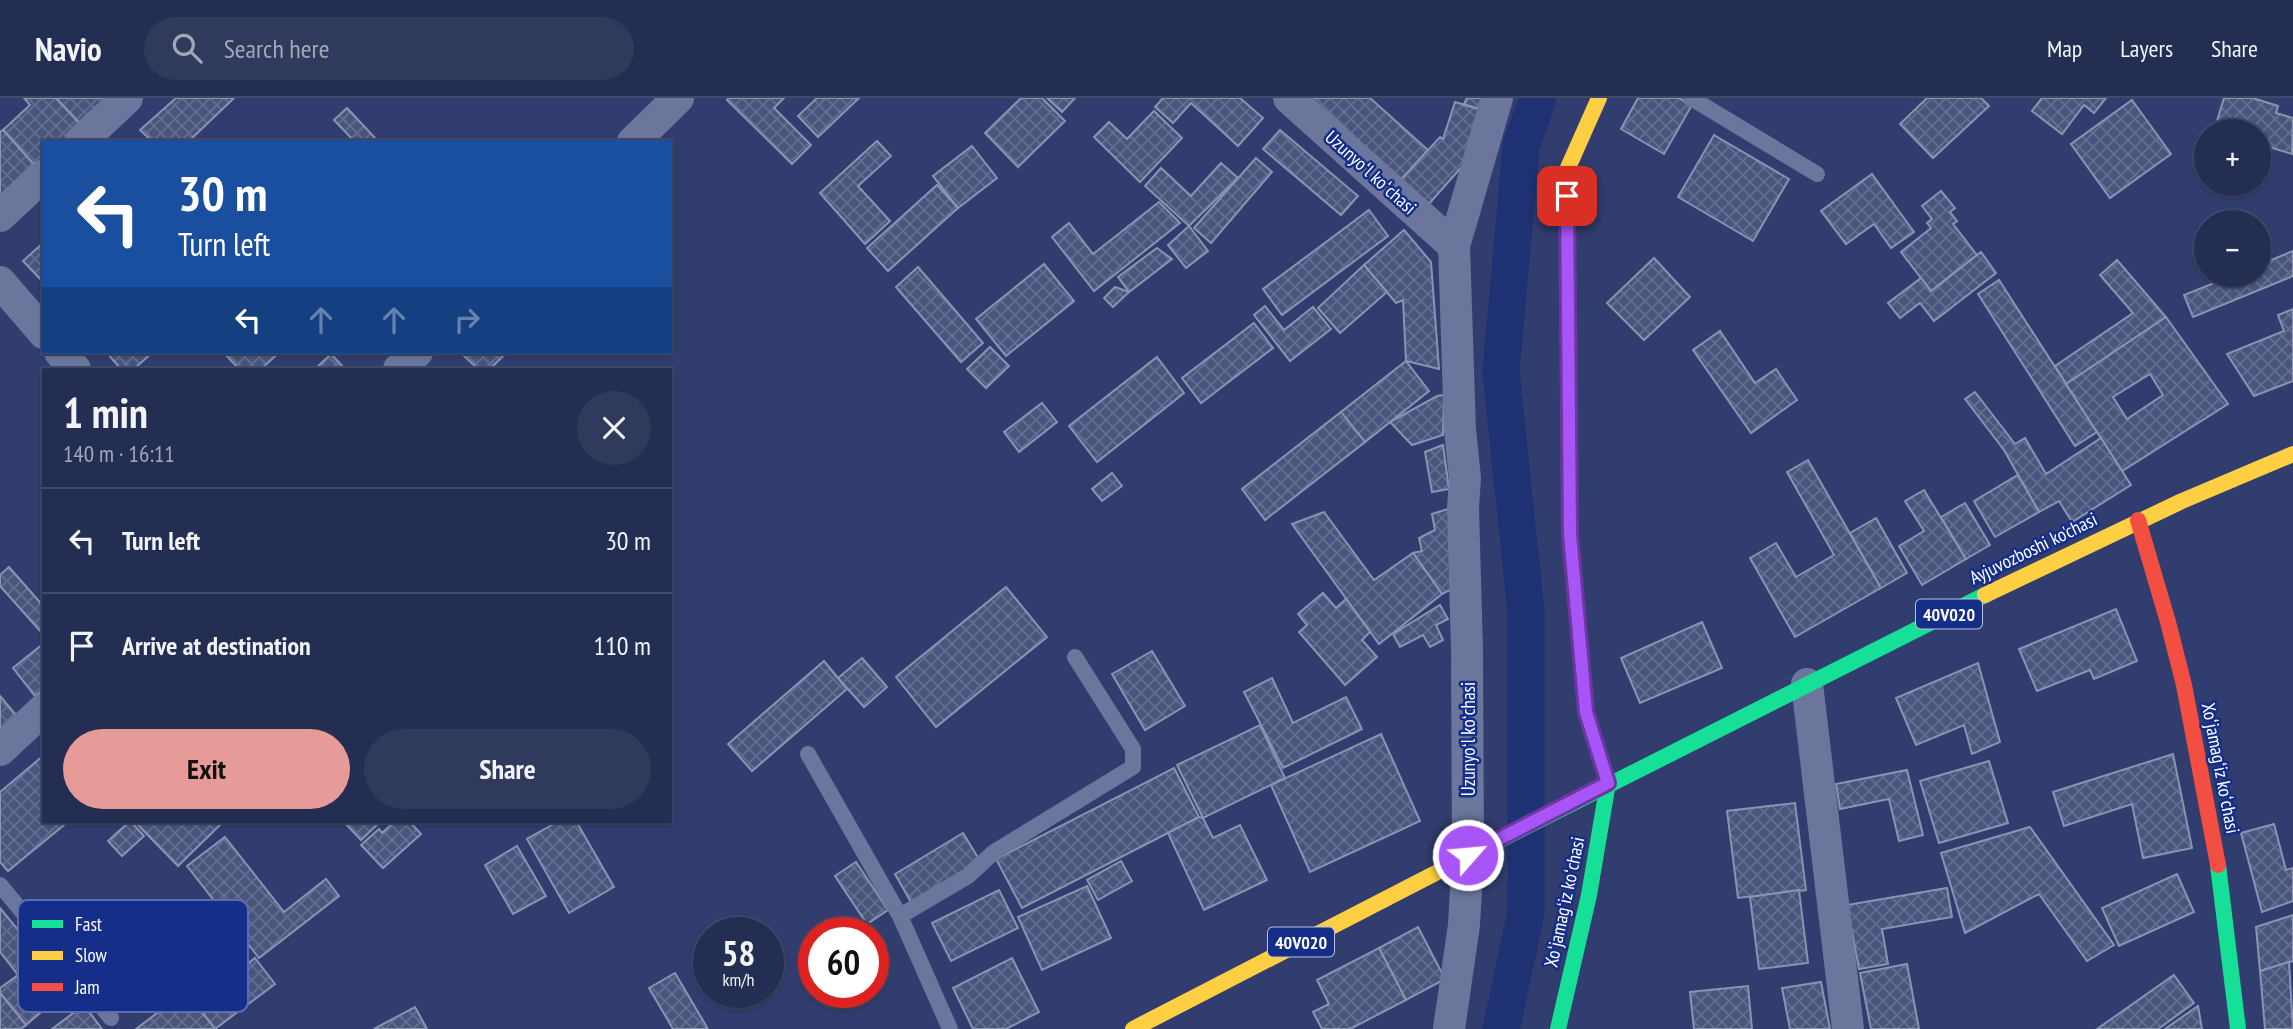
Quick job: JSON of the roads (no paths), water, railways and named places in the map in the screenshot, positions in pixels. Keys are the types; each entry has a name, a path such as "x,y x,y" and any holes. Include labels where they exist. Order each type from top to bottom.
{"street":[{"path":"82,140 127,98"},
{"path":"635,140 678,98"},
{"name":"Uzunyoʻl koʻchasi","path":"1289,98 1454,246"},
{"name":"Uzunyoʻl koʻchasi","path":"1449,1029 1464,925 1468,855 1463,508 1465,478 1460,430 1454,246 1497,98"},
{"path":"1599,98 1567,170 1570,534 1586,712 1608,783"},
{"path":"0,216 42,177"},
{"path":"0,282 42,330"},
{"path":"62,354 74,368"},
{"path":"400,368 415,354"},
{"name":"Ayjuvozboshi ko'chasi","path":"1608,783 2138,520 2293,454"},
{"name":"Xoʻjamagʻiz koʻchasi","path":"2138,520 2172,636 2207,797 2231,945 2238,1029"},
{"path":"1807,684 1848,1029"},
{"path":"0,750 42,711"},
{"name":"40V020","path":"1133,1029 1608,783"},
{"name":"Xoʻjamagʻiz koʻchasi","path":"1558,1029 1590,895 1608,783"}],"lane":[{"path":"1691,98 1817,174"},
{"path":"900,916 968,876 994,852 1133,767 1133,749 1075,657"},
{"path":"808,754 900,916 950,1029"},
{"path":"0,885 18,907"},
{"path":"106,1012 111,1018"}],"waterway":[{"path":"1501,1029 1526,913 1526,612 1501,372 1521,147 1538,98"}]}
